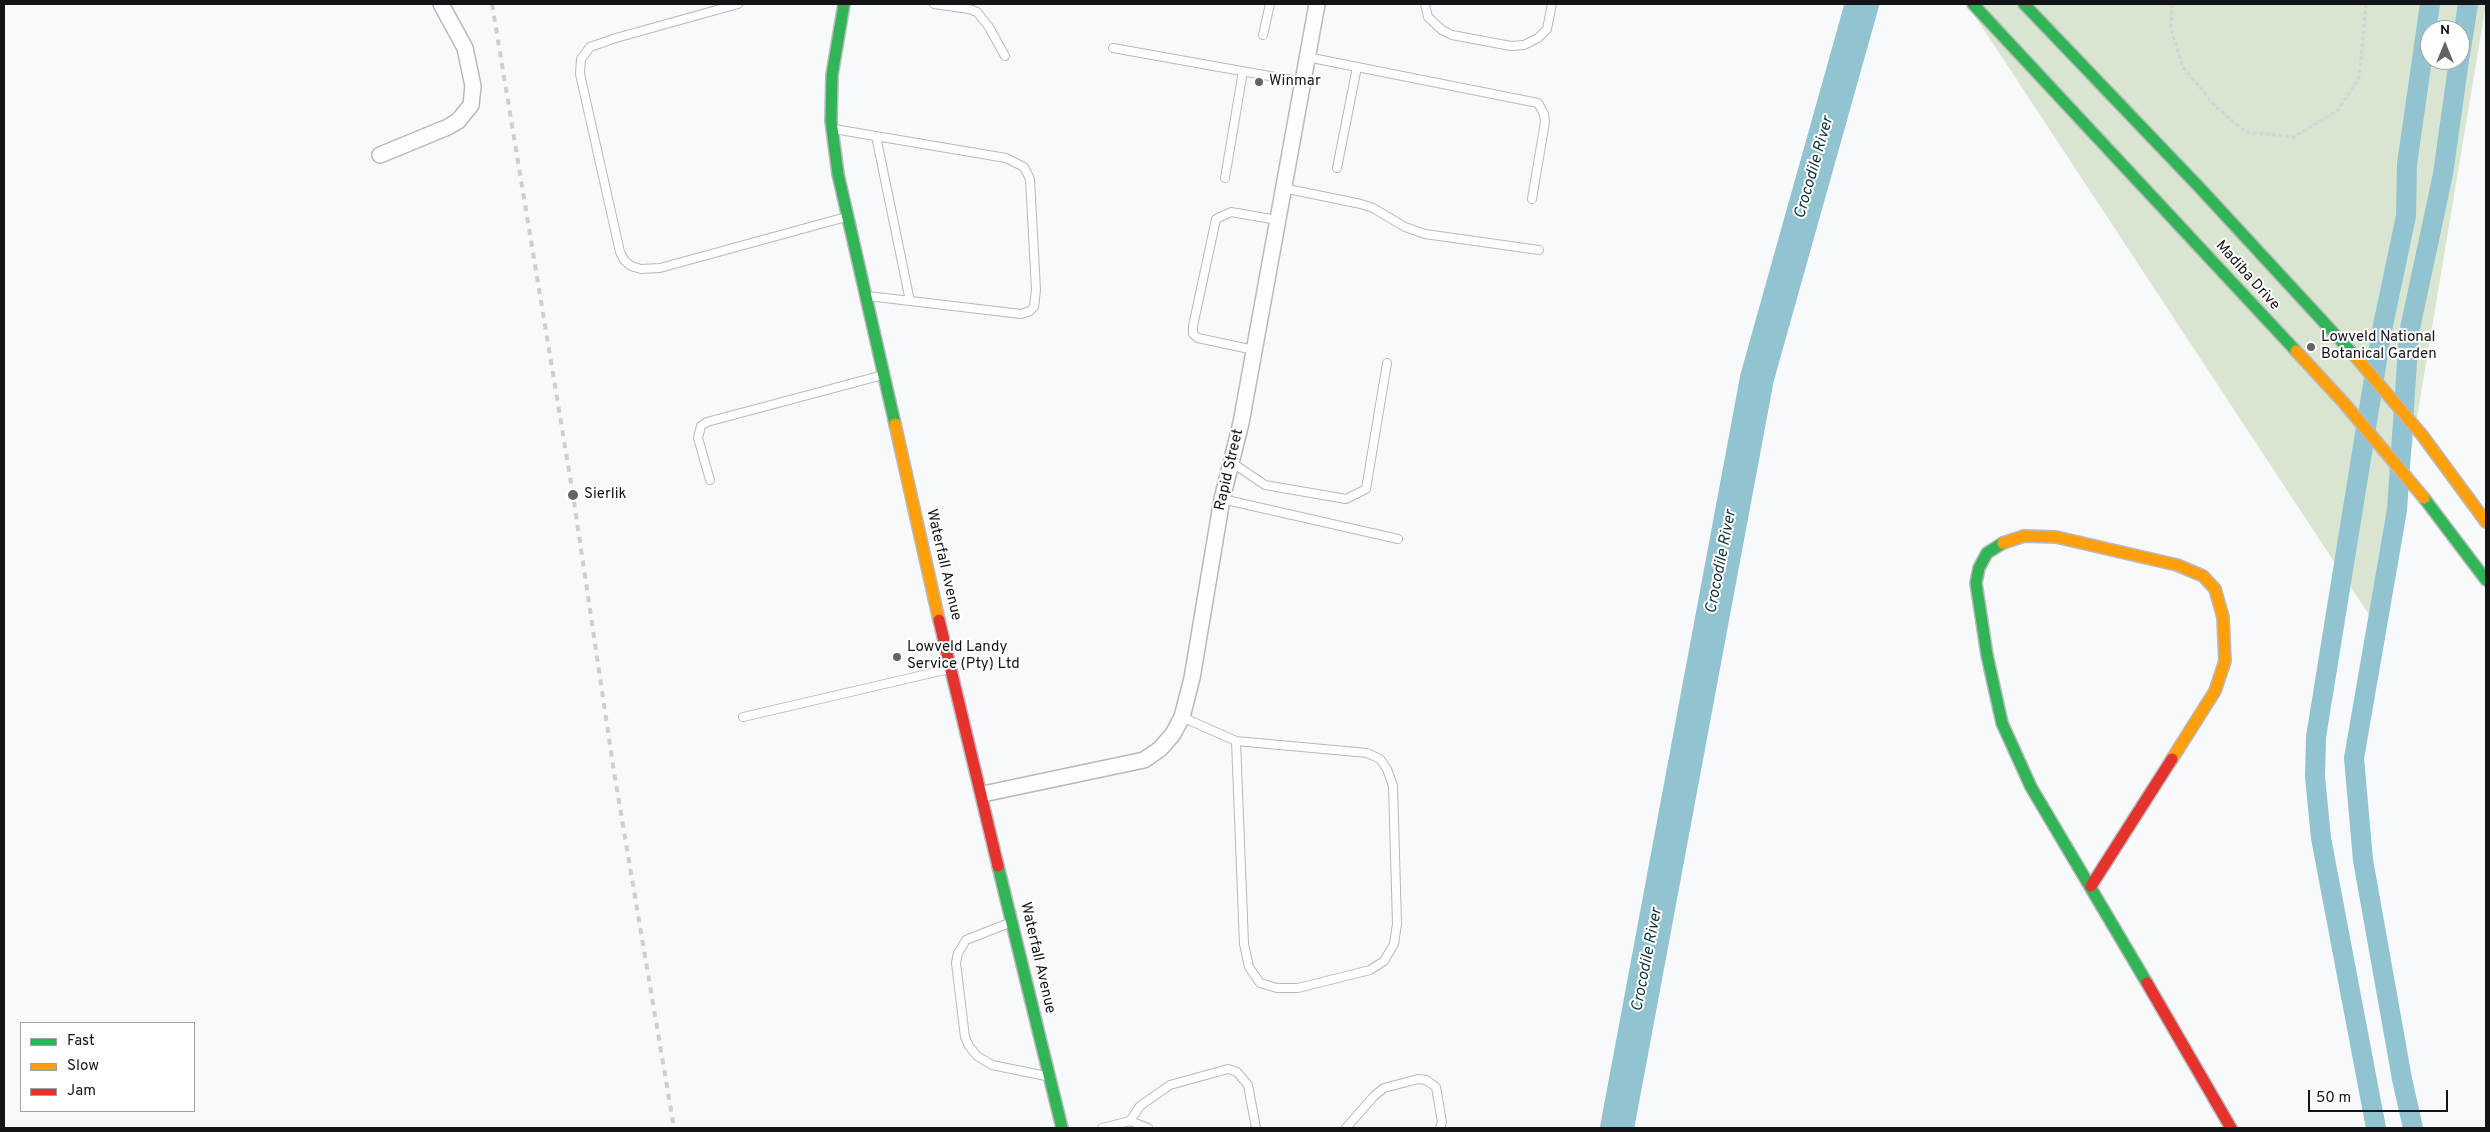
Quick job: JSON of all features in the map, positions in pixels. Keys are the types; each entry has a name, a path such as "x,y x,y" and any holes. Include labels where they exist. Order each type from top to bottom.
{"street":[{"path":"380,154 448,127 458,121 470,105 473,86 465,48 441,4"},
{"name":"Waterfall Avenue","path":"844,4 832,75 832,129 838,174 885,374 950,669 983,794 1062,1128"},
{"name":"Rapid Street","path":"983,794 1144,760 1160,749 1173,734 1182,717 1192,678 1222,499 1254,350 1317,4"},
{"name":"Madiba Drive","path":"1974,4 2344,404 2413,483 2486,580"},
{"name":"Madiba Drive","path":"2024,4 2200,188 2356,357 2422,435 2486,522"},
{"path":"2091,886 2215,691 2225,661 2223,617 2215,589 2203,576 2177,564 2056,537 2024,536 2003,543 1987,553 1979,568 1976,583 1987,656 2002,723 2031,787 2091,886 2230,1128"}],"lane":[{"path":"738,4 590,47 581,59 580,74 620,252 624,260 631,266 660,268 848,217"},
{"path":"934,4 977,12 989,27 1005,56"},
{"path":"1263,35 1270,4"},
{"path":"1425,4 1428,17 1442,30 1452,35 1511,46 1524,45 1538,38 1547,29 1552,4"},
{"path":"1113,48 1303,82"},
{"path":"1307,57 1538,103 1544,114 1545,122 1532,199"},
{"path":"1337,168 1357,67"},
{"path":"1225,178 1243,71"},
{"path":"832,129 1006,158 1024,167 1030,178 1036,290 1034,307 1030,311 1022,314 866,295"},
{"path":"876,136 910,301"},
{"path":"1283,188 1361,204 1373,208 1405,227 1425,234 1539,250"},
{"path":"1254,350 1198,338 1194,334 1193,326 1216,219 1230,212 1278,220"},
{"path":"1231,462 1265,485 1346,499 1366,489 1388,363"},
{"path":"710,480 698,438 701,426 707,422 885,374"},
{"path":"1222,499 1398,539"},
{"path":"743,718 950,669"},
{"path":"1182,717 1236,740 1367,753 1380,759 1387,770 1393,786 1397,924 1394,944 1384,961 1370,970 1298,988 1277,988 1260,983 1250,967 1244,944 1236,740"},
{"path":"1013,922 966,940 958,953 956,963 966,1037 969,1046 977,1056 992,1065 1050,1077"},
{"path":"1130,1121 1140,1106 1170,1085 1228,1070 1237,1072 1248,1085 1256,1128"},
{"path":"1346,1128 1374,1096 1384,1088 1418,1080 1426,1080 1436,1087 1442,1122 1440,1128"},
{"path":"1102,1128 1130,1121 1148,1128"}],"path":[{"path":"2172,4 2171,29 2183,67 2216,108 2246,132 2294,137 2338,110 2359,78 2366,4"}],"green space":[{"name":"Lowveld National Botanical Garden","path":"1967,4 2486,4 2381,633"}],"waterway":[{"name":"Crocodile River","path":"1617,1128 1757,378 1862,4"},
{"path":"2376,1128 2321,838 2315,777 2316,737 2381,335 2406,216 2407,164 2430,4"},
{"path":"2465,20 2468,4"},
{"path":"2413,1128 2402,1079 2363,860 2354,758 2397,510 2409,333 2443,174 2458,70"}],"railway":[{"path":"492,4 573,495 614,772 674,1128"}],"traffic: fast":[{"path":"844,4 832,75 831,121 838,174 895,424"},
{"path":"1973,4 2296,351"},
{"path":"2024,4 2200,188 2354,355"},
{"path":"2424,498 2486,580"},
{"path":"2003,543 1987,553 1979,568 1976,583 1987,655 2002,723 2031,787 2147,983"},
{"path":"998,866 1062,1128"}],"traffic: slow":[{"path":"2296,351 2344,403 2424,498"},
{"path":"2354,355 2422,435 2486,522"},
{"path":"895,424 939,620"},
{"path":"2003,543 2024,536 2056,537 2177,565 2203,576 2215,589 2223,617 2225,661 2215,691 2172,759"}],"traffic: jam":[{"path":"939,620 998,866"},
{"path":"2091,886 2172,759"},
{"path":"2147,983 2231,1128"}],"place":[{"name":"Winmar","path":"1259,82"},
{"name":"Lowveld National Botanical Garden","path":"2311,347"},
{"name":"Sierlik","path":"573,495"},
{"name":"Lowveld Landy Service (Pty) Ltd","path":"897,657"}]}
